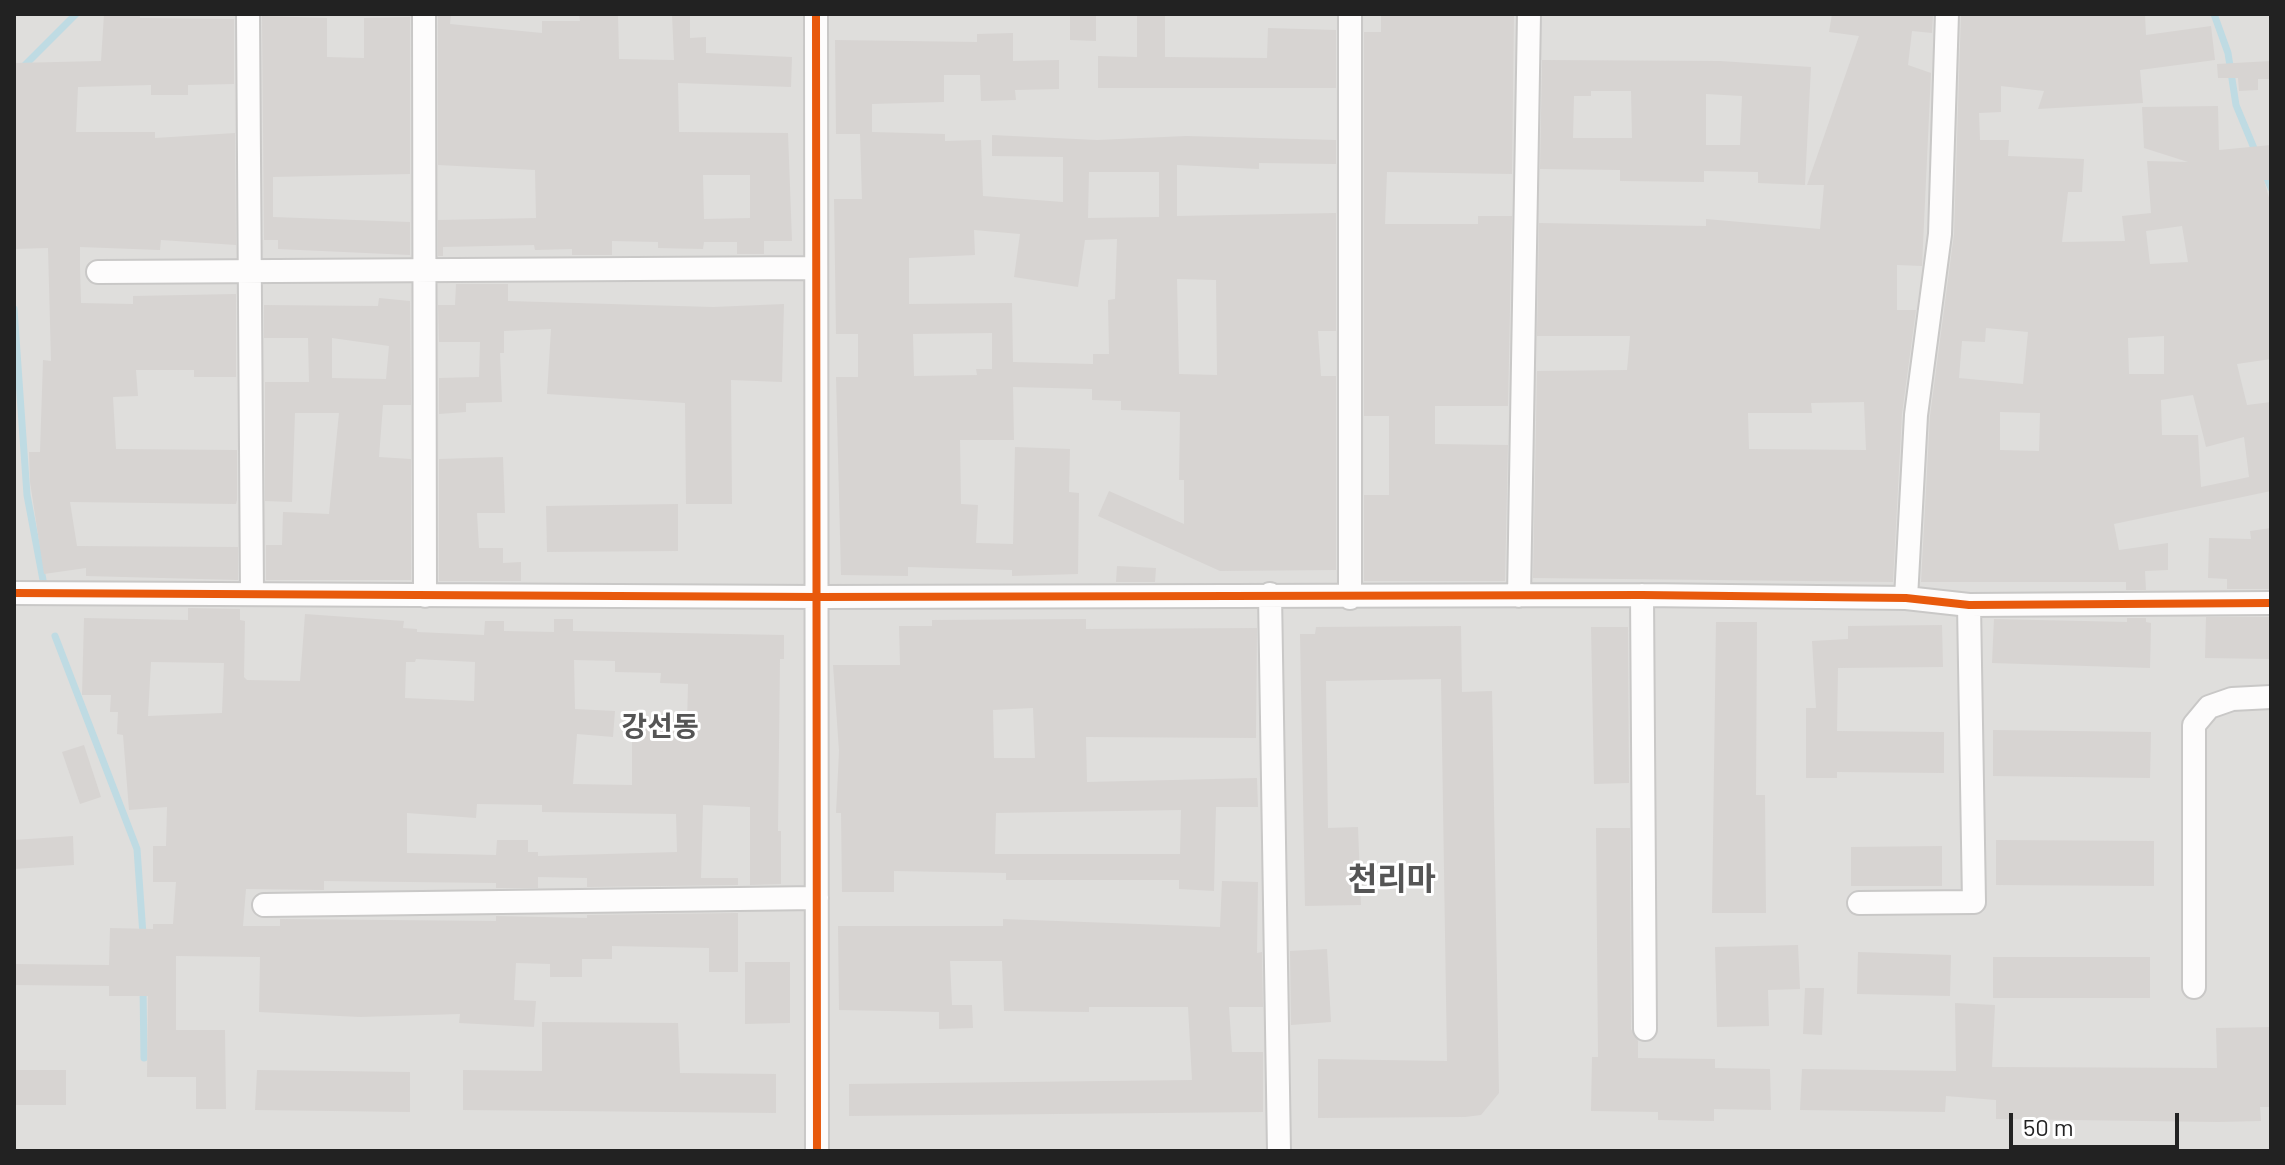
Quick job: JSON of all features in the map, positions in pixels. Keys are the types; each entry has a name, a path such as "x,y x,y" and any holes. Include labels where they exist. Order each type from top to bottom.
{"street":[{"path":"248,14 252,593"},
{"path":"424,14 425,596"},
{"path":"816,14 817,1151"},
{"path":"1350,14 1350,598"},
{"path":"1519,596 1529,14"},
{"path":"1906,598 1916,415 1940,234 1947,14"},
{"path":"98,272 814,268"},
{"path":"14,593 818,597 1270,594 1350,598 1642,595 1906,598 1969,605 2271,603"},
{"path":"1270,594 1279,1151"},
{"path":"1642,595 1645,1029"},
{"path":"1859,903 1974,902 1969,605"},
{"path":"2194,987 2194,725 2209,707 2232,699 2271,697"},
{"path":"264,905 817,898"}],"shaded area":[{"path":"14,14 2271,14 2271,1151 14,1151"}],"building":[{"path":"104,14 140,14 140,18 234,19 234,84 188,85 188,95 151,95 151,85 78,87 76,132 155,132 155,138 235,133 236,245 161,240 160,250 80,247 80,266 81,303 133,304 133,296 236,294 236,377 194,377 194,370 136,370 138,396 113,397 116,449 237,450 237,500 236,504 70,502 77,546 238,547 238,580 86,576 86,568 44,574 30,482 29,452 40,452 43,360 51,361 48,248 14,249 14,63 101,61"},
{"path":"438,14 451,14 450,24 542,33 542,21 580,21 579,14 618,14 619,59 674,60 672,14 690,14 690,38 706,37 706,53 792,57 791,87 678,83 679,132 788,133 792,241 764,241 764,254 737,254 737,242 704,242 703,249 658,248 658,242 612,241 612,255 572,255 572,249 535,250 534,245 443,247 443,256 438,256 438,220 536,218 535,170 438,165","holes":["703,175 750,175 750,218 704,219"]},
{"path":"1070,14 1096,14 1096,41 1070,40"},
{"path":"1137,14 1165,14 1165,57 1267,58 1268,28 1336,30 1336,88 1098,88 1098,56 1137,57"},
{"path":"1381,14 1514,14 1512,174 1387,172 1385,224 1478,224 1478,216 1512,216 1508,406 1435,406 1435,444 1508,445 1505,581 1364,581 1364,495 1389,495 1389,416 1364,416 1364,32 1381,32"},
{"path":"1832,14 1933,14 1932,33 1912,31 1908,65 1931,73 1922,266 1897,265 1897,310 1916,310 1902,414 1893,582 1533,578 1537,371 1627,370 1630,336 1537,336 1539,223 1706,226 1706,219 1820,229 1824,185 1807,185 1859,36 1829,32","holes":["1864,402 1866,450 1749,449 1748,413 1812,413 1811,403"]},
{"path":"1961,14 2145,14 2146,35 2211,26 2215,60 2140,70 2143,103 2038,109 2044,91 2001,86 2001,112 1979,113 1980,140 2009,140 2008,156 2084,159 2082,192 2068,192 2062,242 2125,241 2122,216 2151,213 2147,161 2188,162 2144,148 2142,107 2218,106 2219,150 2271,145 2271,180 2264,180 2271,205 2271,359 2237,364 2247,405 2271,402 2271,491 2114,524 2119,550 2168,543 2168,570 2145,571 2146,590 2126,590 2126,582 1921,582 1930,416 1954,234","holes":["2182,226 2188,262 2150,264 2146,231","1986,328 2028,332 2023,384 1959,378 1962,341 1985,342","2164,336 2164,374 2129,374 2128,338","2193,395 2206,447 2244,437 2249,477 2201,487 2198,435 2162,435 2161,400","2000,412 2040,413 2039,451 2000,450"]},
{"path":"262,16 327,18 327,57 364,58 364,18 410,17 410,174 273,177 273,217 410,222 410,255 278,249 278,240 264,240"},
{"path":"1013,33 1013,61 1059,60 1059,89 1015,90 1016,100 981,101 980,75 944,75 944,102 872,104 872,132 945,134 945,141 981,140 983,196 1063,202 1063,157 992,156 992,135 1097,140 1186,136 1336,140 1336,164 1259,163 1259,169 1177,165 1177,216 1336,213 1336,331 1318,331 1321,376 1336,376 1336,570 1220,571 1098,516 1109,491 1184,524 1184,480 1179,480 1180,412 1121,410 1121,401 1092,400 1092,389 1013,387 1014,440 960,440 961,504 978,505 976,543 1013,544 1015,447 1070,449 1069,492 1079,493 1078,574 1012,576 1012,570 908,567 908,576 841,575 836,377 858,377 858,334 836,334 834,199 862,199 860,134 836,134 835,40 977,42 977,34","holes":["1089,172 1159,172 1159,217 1088,218","974,230 1020,234 1014,277 1078,287 1085,240 1117,239 1115,299 1108,300 1109,354 1093,354 1093,364 1013,362 1012,303 909,304 909,258 975,255","1177,279 1216,280 1217,375 1179,374","992,333 992,369 976,369 977,375 914,376 913,334"]},
{"path":"1542,60 1720,61 1811,67 1805,185 1758,183 1758,172 1704,171 1704,182 1620,181 1620,170 1540,169","holes":["1591,91 1631,91 1632,138 1573,138 1574,96 1591,96","1706,94 1742,96 1740,145 1706,145"]},
{"path":"2271,61 2271,79 2258,79 2258,90 2239,91 2238,78 2218,78 2217,64"},
{"path":"456,284 508,284 508,301 713,307 784,304 782,382 731,380 732,504 686,504 685,403 547,394 551,329 504,331 504,353 500,353 502,402 466,403 466,412 439,414 439,378 479,377 480,342 439,342 438,305 455,305"},
{"path":"379,298 410,301 411,405 383,405 379,457 411,459 411,580 266,580 266,545 282,545 283,512 329,514 339,413 295,413 292,502 265,501 265,382 309,382 308,338 264,338 264,305 378,306","holes":["332,338 389,346 386,379 332,378"]},
{"path":"503,457 505,513 477,513 479,548 503,548 503,563 521,562 521,581 439,581 439,459"},
{"path":"678,504 678,551 547,552 546,506"},
{"path":"2271,528 2271,589 2227,589 2227,579 2208,578 2209,538 2251,539 2250,531"},
{"path":"1117,566 1156,568 1155,582 1116,582"},
{"path":"188,608 240,609 240,620 245,621 244,677 247,680 300,681 305,614 404,621 403,628 417,629 417,632 484,635 485,621 504,621 504,631 554,632 554,619 573,619 573,631 784,635 784,659 780,659 778,831 781,831 781,884 750,885 750,807 703,805 701,878 738,878 738,885 587,887 587,878 538,877 538,888 496,888 496,883 324,881 324,890 246,889 243,926 280,926 280,919 496,921 496,916 587,918 587,915 738,913 738,972 709,972 709,948 612,946 612,959 582,959 582,977 550,977 550,964 516,963 514,1000 536,1001 534,1027 459,1023 460,1014 360,1017 259,1012 260,957 176,956 176,1030 225,1030 226,1109 196,1109 196,1077 147,1077 148,996 109,996 109,986 14,985 14,964 109,965 110,928 153,929 153,924 173,924 176,882 153,882 153,846 166,846 167,807 129,810 123,735 117,734 118,712 110,712 111,695 82,695 84,618 188,620","holes":["416,659 475,662 474,701 405,698 406,662 415,662","574,660 615,661 615,672 661,673 660,683 688,684 687,724 632,723 632,785 573,784 577,734 613,737 615,711 575,709","151,662 224,663 222,713 148,716","477,804 542,805 542,812 676,814 677,852 538,856 538,852 528,852 528,840 497,840 496,855 407,853 407,813 476,818"]},
{"path":"2206,617 2271,617 2271,659 2205,658"},
{"path":"2127,618 2146,618 2146,622 2151,623 2150,668 1992,663 1994,619 2127,622"},
{"path":"1086,619 1086,629 1257,628 1256,738 1086,737 1087,782 1257,778 1258,807 1216,807 1214,891 1179,889 1179,880 1006,880 1006,873 894,871 894,892 842,892 841,813 836,813 839,751 833,665 900,665 899,626 932,626 932,620","holes":["1033,708 1035,758 994,758 993,710","1181,810 1180,854 995,854 996,813"]},
{"path":"1716,622 1757,622 1756,795 1765,795 1766,913 1712,913"},
{"path":"1942,625 1943,667 1838,668 1837,731 1944,732 1944,773 1837,772 1837,778 1806,778 1806,708 1816,708 1812,641 1848,639 1848,626"},
{"path":"1461,626 1462,692 1492,691 1499,1093 1481,1115 1318,1118 1318,1059 1447,1061 1441,679 1326,681 1328,828 1358,827 1361,905 1305,906 1300,634 1315,634 1316,627"},
{"path":"1591,627 1628,627 1629,783 1594,784"},
{"path":"1993,730 2151,732 2150,778 1993,776"},
{"path":"84,745 101,797 80,804 62,752"},
{"path":"1596,828 1630,828 1631,1029 1638,1041 1638,1058 1715,1059 1715,1068 1770,1069 1771,1110 1714,1109 1714,1121 1658,1120 1658,1112 1591,1111 1592,1057 1598,1057"},
{"path":"73,836 74,865 14,869 14,840"},
{"path":"1996,840 2154,841 2154,886 1996,885"},
{"path":"1942,846 1942,886 1851,886 1851,847"},
{"path":"1222,881 1258,882 1257,953 1262,952 1263,1007 1229,1007 1232,1052 1263,1052 1263,1112 849,1116 849,1084 1192,1080 1188,1007 1089,1007 1089,1012 1004,1011 1002,961 950,961 952,1005 972,1005 973,1028 939,1029 939,1012 839,1010 838,926 1003,926 1003,919 1220,927"},
{"path":"1798,945 1800,989 1768,990 1769,1026 1717,1027 1715,947"},
{"path":"1327,949 1331,1022 1291,1025 1290,951"},
{"path":"1858,952 1951,955 1950,996 1857,994"},
{"path":"1993,957 2150,957 2150,998 1993,998"},
{"path":"745,962 790,962 790,1023 745,1024"},
{"path":"1805,988 1824,988 1822,1035 1803,1034"},
{"path":"1955,1003 1995,1005 1992,1067 2217,1068 2216,1028 2271,1027 2271,1107 2260,1107 2261,1121 2218,1122 1996,1119 1996,1100 1946,1096 1945,1112 1800,1110 1802,1069 1956,1071"},
{"path":"542,1022 678,1023 680,1073 776,1074 776,1113 463,1110 463,1070 542,1071"},
{"path":"14,1070 66,1070 66,1105 14,1105"},
{"path":"257,1070 410,1072 410,1112 255,1110"}],"waterway":[{"path":"14,76 76,14"},
{"path":"2214,14 2228,53 2236,105 2256,153"},
{"path":"2264,172 2271,188"},
{"path":"14,309 27,495 43,580"},
{"path":"55,636 137,849 143,935"},
{"path":"143,987 144,1058"}],"cycle path":[{"path":"816,14 817,1151"},
{"path":"14,593 818,597 1642,595 1906,598 1969,605 2271,603"}],"district":[{"name":"강선동","path":"660,727"},
{"name":"천리마","path":"1392,879"}]}
